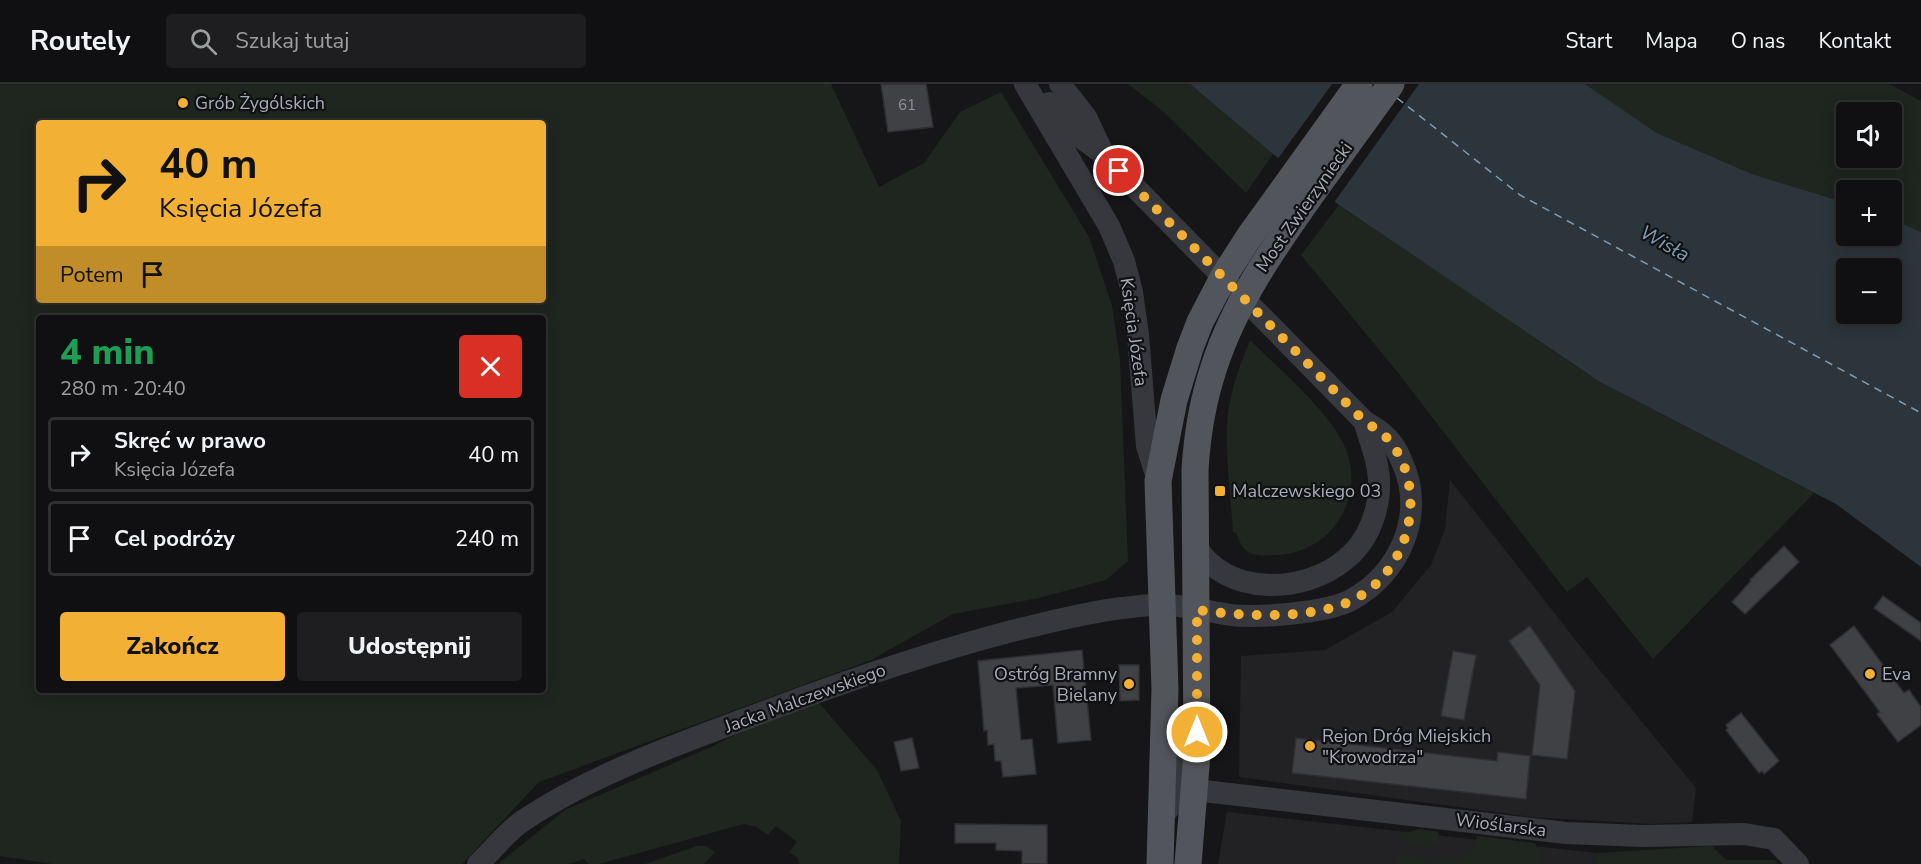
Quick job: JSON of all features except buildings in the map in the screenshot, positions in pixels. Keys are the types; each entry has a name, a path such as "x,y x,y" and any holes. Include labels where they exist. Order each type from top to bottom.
{"main road":[{"name":"Most Zwierzyniecki","path":"1158,481 1174,400 1200,322 1224,276 1249,237 1359,84"},
{"name":"Most Zwierzyniecki","path":"1196,546 1194,495 1197,445 1207,391 1223,344 1245,295 1269,254 1391,84"},
{"name":"Księcia Józefa","path":"1158,481 1163,604 1164,733 1160,864"},
{"path":"1188,864 1195,790 1196,546"}],"street":[{"name":"Księcia Józefa","path":"1025,84 1109,226 1124,261 1132,292 1138,335 1147,446 1158,481"},
{"path":"1032,84 1073,132 1103,153 1151,206 1364,421 1384,434 1407,472 1412,508 1400,553 1377,582 1351,601 1317,611 1235,616 1163,604"},
{"path":"1060,84 1086,117 1103,153"},
{"path":"1196,546 1208,563 1222,574 1263,585 1300,581 1318,576 1346,560 1366,536 1377,507 1379,493 1377,464 1364,421"},
{"name":"Jacka Malczewskiego","path":"478,864 521,822 573,790 723,727 828,688 927,655 1107,610 1163,604"},
{"path":"1164,733 1178,771 1195,790"},
{"path":"1160,822 1174,801 1184,793 1195,790"},
{"name":"Wioślarska","path":"1195,790 1566,833 1626,836 1744,834 1774,839 1798,864"}],"shaded area":[{"path":"0,84 831,84 879,187 924,163 960,112 1001,92 1089,237 1112,305 1120,360 1128,561 1106,580 1039,598 953,614 871,660 539,782 462,864 52,864 0,856"},
{"path":"1128,84 1190,84 1273,154 1246,193 1164,112"},
{"path":"1585,84 1889,84 1921,101 1921,232 1902,223 1902,180 1836,180 1836,200 1752,174 1657,133"},
{"path":"1339,205 1600,382 1814,493 1653,659 1587,577 1567,592 1395,369 1301,255"},
{"path":"1250,340 1302,390 1327,418 1344,445 1350,464 1351,483 1348,501 1341,517 1330,532 1316,543 1299,551 1279,555 1259,555 1248,552 1233,532 1227,456 1229,406 1234,384"},
{"path":"1450,480 1585,652 1696,788 1692,822 1652,824 1531,817 1239,777 1241,656 1325,650 1392,612 1431,565 1445,529"},
{"path":"819,703 877,770 901,821 899,864 799,864 798,858 789,852 797,842 776,826 768,835 757,827 744,824 599,864 589,864 584,859 569,864 498,864 565,810 711,747 766,719"},
{"path":"1227,812 1597,853 1595,864 1218,864"},
{"path":"1419,829 1438,832 1440,840 1434,846 1425,847 1410,844 1400,838 1405,833"},
{"path":"1477,836 1535,843 1543,864 1432,864 1433,859 1455,859 1466,854 1475,844"},
{"path":"697,846 706,846 715,852 704,864 645,864"},
{"path":"1712,846 1726,860 1775,860 1778,864 1595,864 1597,853"},
{"path":"1402,855 1425,858 1428,864 1394,864 1395,858"}],"water":[{"name":"Wisła","path":"1190,84 1585,84 1657,133 1752,174 1836,200 1836,246 1902,246 1902,223 1921,232 1921,567 1836,504 1600,382 1339,205 1273,154"}],"pier":[{"path":"1332,84 1419,84 1333,204 1277,160"}],"ferry route":[{"path":"1397,98 1520,195 1921,413"}],"place":[{"name":"Grób Żygólskich","path":"183,103"},
{"name":"Malczewskiego 03","path":"1220,491"},
{"name":"Eva","path":"1870,674"},
{"name":"Ostróg Bramny Bielany","path":"1129,684"},
{"name":"Rejon Dróg Miejskich \"Krowodrza\"","path":"1310,746"}],"route":[{"path":"1119,171 1364,421 1384,434 1399,455 1407,472 1411,491 1412,508 1409,525 1400,553 1377,582 1351,601 1339,606 1300,613 1235,616 1197,610 1197,732"}]}
